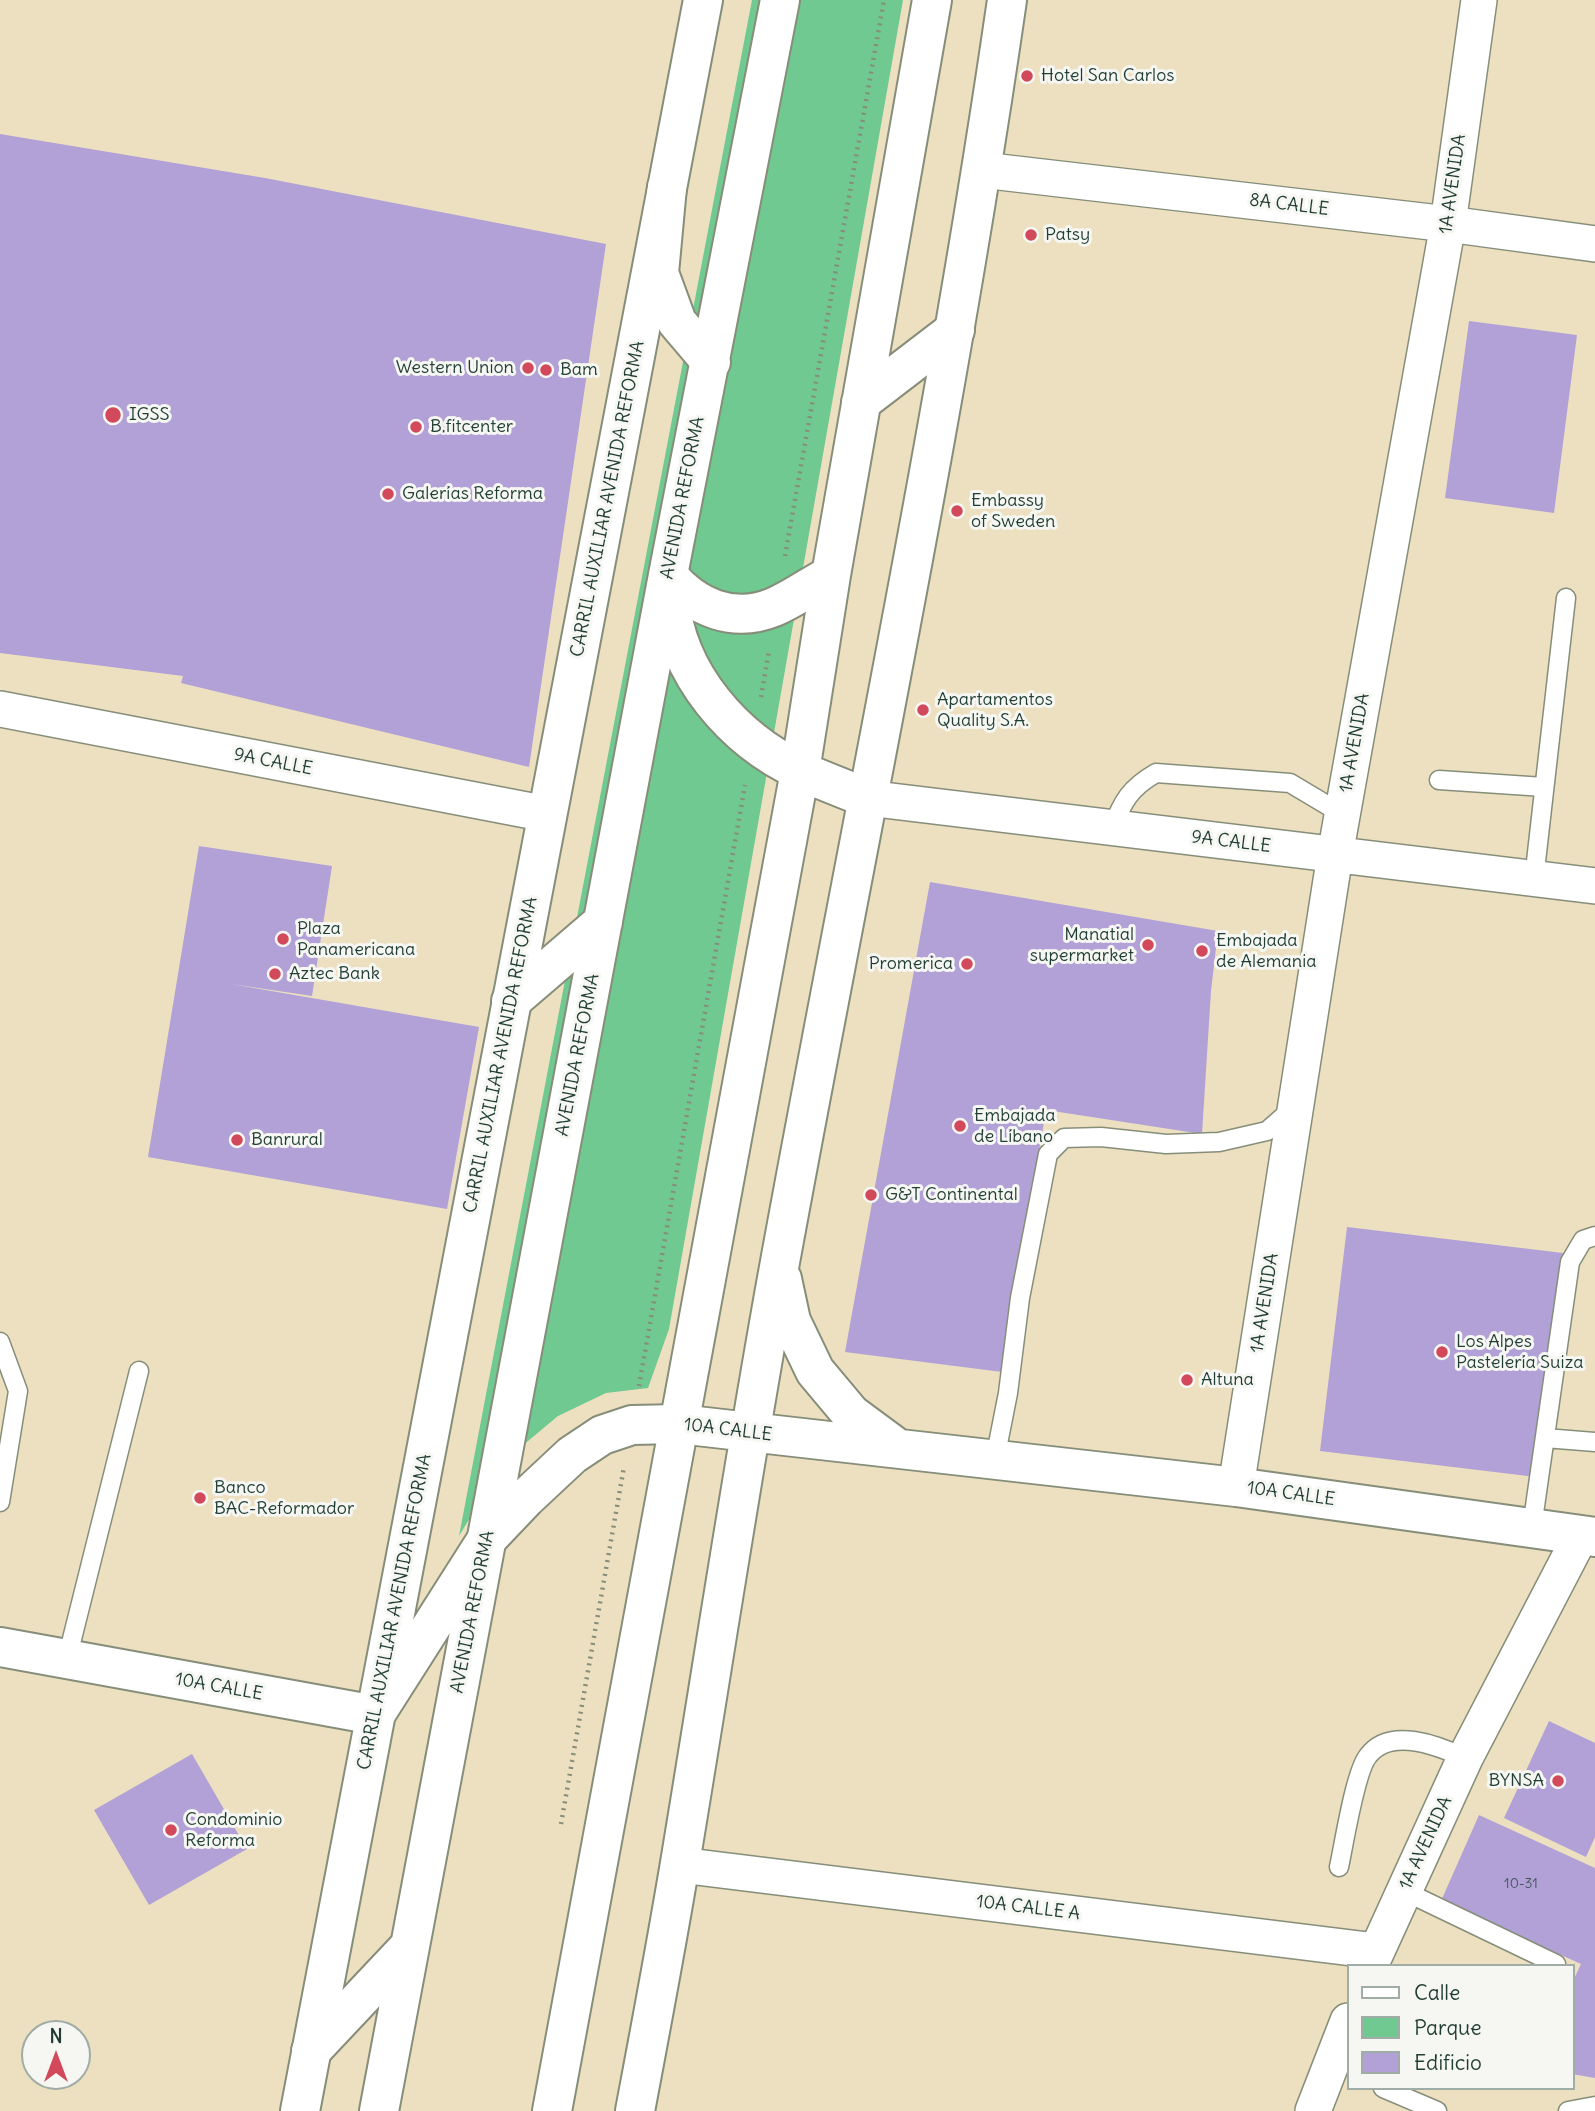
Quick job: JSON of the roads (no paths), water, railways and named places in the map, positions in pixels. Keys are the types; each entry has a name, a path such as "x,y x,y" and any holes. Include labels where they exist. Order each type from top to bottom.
{"main road":[{"name":"CARRIL AUXILIAR AVENIDA REFORMA","path":"300,2111 703,0"},
{"name":"AVENIDA REFORMA","path":"379,2111 668,575 780,0"},
{"path":"552,2111 800,771 831,575 932,0"},
{"path":"635,2111 680,1865 780,1266 955,330 1007,0"},
{"path":"667,187 659,273 677,321 711,362"},
{"path":"861,402 955,330"},
{"path":"668,575 679,589 693,600 725,613 760,612 831,575"},
{"path":"668,575 671,615 683,652 701,686 725,717 753,741 800,771 867,798"},
{"path":"511,1001 603,922"},
{"path":"780,1266 791,1321 815,1371 851,1414 897,1448"},
{"name":"10A CALLE","path":"0,1647 375,1715 487,1539 572,1455 602,1435 632,1425 679,1424 995,1459 1236,1487 1588,1536"},
{"path":"311,2050 409,1947"}],"street":[{"name":"1A AVENIDA","path":"1236,1487 1335,855 1448,224 1479,0"},
{"name":"8A CALLE","path":"982,170 1448,224 1595,244"},
{"name":"9A CALLE","path":"0,709 547,814"},
{"name":"9A CALLE","path":"867,798 1595,886"},
{"name":"1A AVENIDA","path":"1373,1958 1465,1758 1588,1536"},
{"name":"10A CALLE A","path":"680,1865 1373,1958"},
{"path":"1312,2111 1340,2066 1346,2032"}],"lane":[{"path":"1534,879 1566,598"},
{"path":"1112,828 1123,803 1137,784 1156,773 1290,783 1342,814"},
{"path":"1439,780 1544,787"},
{"path":"995,1459 1008,1393 1020,1298 1048,1154 1064,1138 1101,1137 1166,1144 1219,1142 1267,1131 1295,1107"},
{"path":"1532,1527 1570,1262 1583,1240 1595,1236"},
{"path":"0,1342 18,1391 0,1502"},
{"path":"67,1659 139,1371"},
{"path":"1545,1438 1595,1442"},
{"path":"1339,1867 1360,1770 1368,1755 1382,1745 1400,1741 1438,1746 1465,1758"},
{"path":"1404,1891 1556,1964"},
{"path":"1388,2090 1437,2111"},
{"path":"1568,2111 1595,2106"}],"place":[{"name":"Hotel San Carlos","path":"1027,76"},
{"name":"Patsy","path":"1031,235"},
{"name":"Western Union","path":"528,368"},
{"name":"Bam","path":"546,370"},
{"name":"IGSS","path":"113,415"},
{"name":"B.fitcenter","path":"416,427"},
{"name":"Galerías Reforma","path":"388,494"},
{"name":"Embassy of Sweden","path":"957,511"},
{"name":"Apartamentos Quality S.A.","path":"923,710"},
{"name":"Plaza Panamericana","path":"283,939"},
{"name":"Manatial supermarket","path":"1148,945"},
{"name":"Embajada de Alemania","path":"1202,951"},
{"name":"Promerica","path":"967,964"},
{"name":"Aztec Bank","path":"275,974"},
{"name":"Embajada de Líbano","path":"960,1126"},
{"name":"Banrural","path":"237,1140"},
{"name":"G&T Continental","path":"871,1195"},
{"name":"Los Alpes Pastelería Suiza","path":"1442,1352"},
{"name":"Altuna","path":"1187,1380"},
{"name":"Banco BAC-Reformador","path":"200,1498"},
{"name":"BYNSA","path":"1558,1781"},
{"name":"Condominio Reforma","path":"171,1830"}]}
